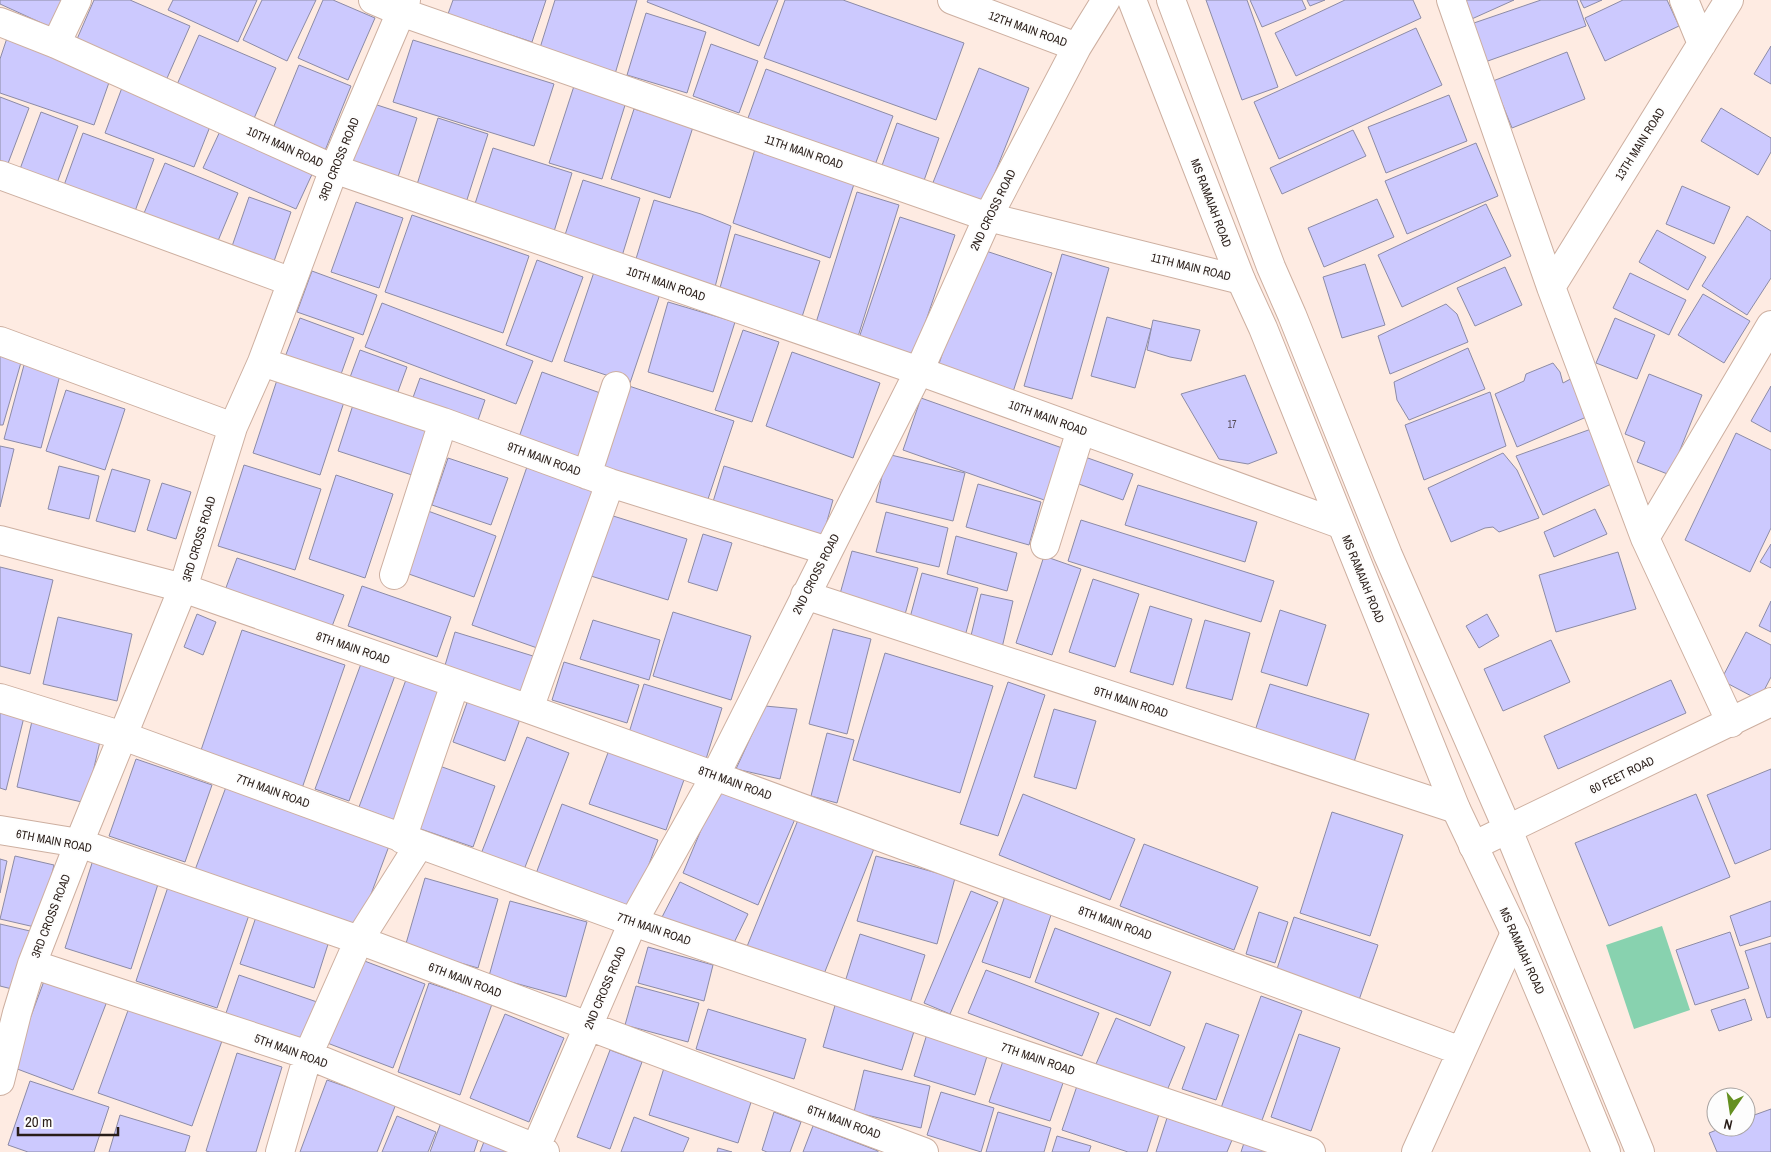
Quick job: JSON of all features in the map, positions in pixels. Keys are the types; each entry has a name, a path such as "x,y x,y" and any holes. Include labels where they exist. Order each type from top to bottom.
{"street":[{"path":"56,44 77,0"},
{"name":"11TH MAIN ROAD","path":"374,0 404,6 988,216 1241,280"},
{"name":"12TH MAIN ROAD","path":"952,0 1077,47"},
{"name":"2ND CROSS ROAD","path":"538,1151 588,1026 633,922 715,776 919,371 988,216 1077,47 1106,0"},
{"name":"MS RAMAIAH ROAD","path":"1132,0 1241,280 1263,328 1340,524 1456,809 1515,933 1606,1152"},
{"path":"1171,0 1271,267 1388,555 1508,830 1640,1152"},
{"path":"1451,0 1551,287 1645,538 1731,722"},
{"path":"1684,0 1702,44"},
{"name":"13TH MAIN ROAD","path":"1551,287 1729,0"},
{"name":"3RD CROSS ROAD","path":"0,1081 8,1012 32,964 79,843 184,588 233,427 262,362 334,169 404,6"},
{"name":"10TH MAIN ROAD","path":"0,22 56,44 334,169 919,371 1340,524"},
{"path":"0,175 292,282"},
{"path":"1645,538 1771,325"},
{"path":"0,342 233,427"},
{"name":"9TH MAIN ROAD","path":"262,362 443,422 599,479 828,551"},
{"path":"529,709 599,479 616,386"},
{"path":"394,575 443,422"},
{"path":"1045,545 1081,430"},
{"name":"8TH MAIN ROAD","path":"0,540 184,588 715,776 1462,1051"},
{"name":"9TH MAIN ROAD","path":"806,595 1456,809"},
{"path":"280,1152 308,1055 359,940 411,842 455,684"},
{"name":"7TH MAIN ROAD","path":"0,698 123,736 633,922 1311,1152"},
{"name":"60 FEET ROAD","path":"1473,846 1771,702"},
{"name":"6TH MAIN ROAD","path":"0,830 79,843 359,940 924,1152"},
{"path":"1416,1152 1515,933"},
{"name":"5TH MAIN ROAD","path":"32,964 308,1055 538,1151"}],"green space":[{"path":"1662,926 1690,1010 1634,1029 1606,945"}],"building":[{"path":"0,0 74,0 59,31 0,4"},
{"path":"94,0 130,0 190,26 164,85 74,46"},
{"path":"173,0 257,0 238,42 168,10"},
{"path":"262,0 316,0 287,61 243,40"},
{"path":"323,0 333,0 375,18 348,80 298,58"},
{"path":"453,0 546,0 532,42 448,14"},
{"path":"555,0 637,0 615,74 539,51"},
{"path":"648,0 778,0 759,46 647,2"},
{"path":"785,0 843,0 964,43 936,120 764,58"},
{"path":"1206,0 1247,0 1278,87 1242,100"},
{"path":"1250,0 1302,0 1306,9 1262,27"},
{"path":"1307,0 1325,0 1310,6"},
{"path":"1345,0 1413,0 1421,18 1296,76 1275,33"},
{"path":"1457,0 1514,0 1465,22"},
{"path":"1541,0 1577,0 1586,26 1485,62 1471,24"},
{"path":"1580,0 1602,0 1584,8"},
{"path":"1623,0 1667,0 1679,26 1605,61 1585,18"},
{"path":"646,13 706,32 687,93 627,75"},
{"path":"1416,28 1442,85 1279,159 1254,102"},
{"path":"199,35 276,68 252,123 175,89"},
{"path":"7,38 112,74 94,125 0,93 0,59"},
{"path":"413,40 554,84 534,146 393,102"},
{"path":"711,44 758,61 739,113 693,96"},
{"path":"1771,46 1771,84 1754,74"},
{"path":"1567,52 1585,99 1512,128 1493,81"},
{"path":"299,65 351,86 324,153 272,131"},
{"path":"979,68 1029,88 980,210 930,190"},
{"path":"766,69 893,116 875,165 748,118"},
{"path":"123,85 213,119 194,167 105,133"},
{"path":"574,86 626,102 602,179 549,163"},
{"path":"1449,95 1467,141 1386,173 1368,127"},
{"path":"0,97 29,108 7,166 0,164"},
{"path":"371,103 417,118 398,177 352,163"},
{"path":"1721,108 1771,138 1771,152 1758,175 1701,141"},
{"path":"634,109 693,127 670,198 611,179"},
{"path":"41,112 78,126 57,183 20,169"},
{"path":"438,118 488,134 464,209 414,194"},
{"path":"897,123 939,138 921,189 879,174"},
{"path":"221,129 314,170 296,209 203,168"},
{"path":"1353,130 1366,156 1282,194 1270,168"},
{"path":"83,133 154,159 134,214 63,188"},
{"path":"1476,143 1498,196 1407,234 1385,181"},
{"path":"493,148 572,173 552,238 472,213"},
{"path":"755,149 855,181 830,258 733,223"},
{"path":"165,163 238,193 215,248 142,218"},
{"path":"583,180 640,198 622,256 564,238"},
{"path":"1682,186 1730,207 1714,244 1666,224"},
{"path":"857,192 899,205 856,343 814,329"},
{"path":"249,197 291,212 271,270 229,255"},
{"path":"1377,199 1394,237 1324,267 1308,228"},
{"path":"654,200 701,214 731,226 715,287 635,262"},
{"path":"356,202 403,218 379,288 331,272"},
{"path":"1486,204 1511,256 1402,307 1378,255"},
{"path":"412,215 529,256 503,333 385,292"},
{"path":"1747,216 1771,231 1771,278 1747,315 1702,286"},
{"path":"900,217 955,235 914,356 859,338"},
{"path":"1657,230 1706,257 1688,290 1639,262"},
{"path":"735,234 820,261 801,320 718,295"},
{"path":"977,248 1052,273 1011,398 936,373"},
{"path":"1062,254 1109,268 1072,399 1024,386"},
{"path":"537,260 583,277 552,362 506,345"},
{"path":"1365,264 1385,325 1342,338 1323,277"},
{"path":"1505,267 1522,305 1475,326 1457,288"},
{"path":"312,271 377,295 363,335 297,312"},
{"path":"594,272 660,294 630,383 564,361"},
{"path":"1630,273 1686,300 1669,335 1613,308"},
{"path":"1703,294 1750,321 1724,363 1678,335"},
{"path":"668,302 735,322 713,392 648,372"},
{"path":"382,303 533,361 516,404 365,347"},
{"path":"1446,304 1457,314 1468,342 1390,374 1378,336"},
{"path":"1107,317 1151,329 1135,388 1091,376"},
{"path":"300,318 354,338 340,377 285,357"},
{"path":"1615,318 1655,335 1637,379 1596,363"},
{"path":"1153,320 1200,330 1191,361 1147,350"},
{"path":"743,330 779,342 752,422 715,410"},
{"path":"1468,348 1485,389 1409,420 1397,400 1394,382"},
{"path":"360,350 407,367 396,397 349,380"},
{"path":"792,352 880,383 853,458 766,426"},
{"path":"0,353 22,359 3,425 0,425"},
{"path":"1553,363 1560,372 1563,383 1578,375 1591,415 1517,447 1495,394 1524,381 1526,374"},
{"path":"24,365 60,375 41,448 4,439"},
{"path":"542,372 603,394 579,461 518,440"},
{"path":"1649,374 1702,395 1670,475 1637,462 1645,442 1625,434"},
{"path":"1245,375 1277,453 1248,464 1219,459 1181,394"},
{"path":"420,378 485,400 476,426 411,403"},
{"path":"277,380 344,402 320,475 253,453"},
{"path":"626,385 734,421 707,502 599,466"},
{"path":"1771,386 1771,432 1751,421"},
{"path":"66,390 125,409 105,470 46,451"},
{"path":"1490,392 1506,446 1424,480 1405,425"},
{"path":"921,398 1065,449 1047,501 903,450"},
{"path":"353,405 427,429 412,475 338,451"},
{"path":"1594,428 1618,481 1543,515 1516,456"},
{"path":"1736,433 1771,450 1771,528 1750,572 1685,540"},
{"path":"0,446 14,449 0,507"},
{"path":"1503,453 1517,470 1539,518 1499,532 1493,527 1485,528 1451,542 1428,488"},
{"path":"887,454 965,473 953,521 876,502"},
{"path":"1085,457 1133,474 1123,500 1076,483"},
{"path":"448,458 508,478 491,525 432,505"},
{"path":"529,461 597,484 540,649 472,625"},
{"path":"244,465 321,489 295,570 218,546"},
{"path":"59,466 99,476 89,519 48,509"},
{"path":"724,466 833,500 822,539 712,505"},
{"path":"112,469 150,480 135,532 96,521"},
{"path":"336,475 393,494 365,578 309,559"},
{"path":"162,483 191,492 176,539 147,530"},
{"path":"978,484 1041,502 1029,545 966,527"},
{"path":"1138,485 1257,522 1245,562 1125,525"},
{"path":"1595,509 1607,534 1554,557 1544,532"},
{"path":"428,511 496,536 474,597 406,573"},
{"path":"886,512 948,528 939,567 876,552"},
{"path":"610,515 687,539 668,600 591,576"},
{"path":"1081,520 1274,581 1261,622 1068,561"},
{"path":"703,534 732,543 717,591 688,582"},
{"path":"956,536 1017,553 1007,591 947,574"},
{"path":"1771,544 1771,568 1760,562"},
{"path":"852,551 918,568 904,618 838,601"},
{"path":"1618,552 1636,609 1556,632 1539,575"},
{"path":"1044,556 1081,569 1052,655 1016,643"},
{"path":"237,558 344,595 331,629 224,593"},
{"path":"0,567 53,580 30,674 0,666"},
{"path":"922,573 978,588 964,640 908,625"},
{"path":"1093,579 1139,594 1115,667 1069,652"},
{"path":"362,586 451,617 437,657 348,626"},
{"path":"981,594 1013,601 1001,652 969,644"},
{"path":"1771,601 1771,632 1759,626"},
{"path":"1150,606 1192,619 1173,685 1130,672"},
{"path":"1280,610 1326,625 1307,686 1261,672"},
{"path":"673,612 751,636 731,700 653,676"},
{"path":"197,614 216,622 203,655 184,647"},
{"path":"1487,614 1499,636 1479,648 1466,626"},
{"path":"58,617 132,634 117,701 43,684"},
{"path":"593,620 660,640 649,680 580,659"},
{"path":"1205,620 1250,633 1232,700 1186,688"},
{"path":"833,629 871,639 847,734 809,724"},
{"path":"242,630 345,665 300,794 198,759"},
{"path":"455,632 533,656 521,696 443,672"},
{"path":"1746,632 1771,645 1771,677 1759,700 1721,680"},
{"path":"1551,640 1570,682 1503,711 1484,669"},
{"path":"885,653 993,686 960,793 853,760"},
{"path":"362,661 396,673 349,801 315,789"},
{"path":"564,662 639,685 627,723 552,700"},
{"path":"407,677 444,691 397,821 359,807"},
{"path":"1671,680 1686,713 1558,769 1544,736"},
{"path":"1008,682 1045,695 998,836 960,824"},
{"path":"644,684 722,708 706,759 628,736"},
{"path":"1270,684 1369,714 1354,762 1255,731"},
{"path":"468,700 520,719 505,761 453,742"},
{"path":"0,703 26,709 6,790 0,788"},
{"path":"765,706 797,709 780,779 736,769"},
{"path":"1054,709 1096,721 1076,789 1034,777"},
{"path":"32,721 101,737 86,803 17,787"},
{"path":"827,733 854,740 837,803 811,796"},
{"path":"527,737 569,753 522,875 479,859"},
{"path":"609,750 685,777 666,830 589,804"},
{"path":"136,759 212,785 185,862 109,836"},
{"path":"434,764 495,786 473,847 412,826"},
{"path":"1771,769 1771,849 1735,864 1707,795"},
{"path":"226,787 389,846 358,929 195,870"},
{"path":"719,787 795,819 758,905 683,873"},
{"path":"1023,794 1135,839 1110,900 999,855"},
{"path":"1696,794 1730,877 1609,926 1575,843"},
{"path":"562,804 658,840 630,915 534,879"},
{"path":"1332,812 1403,835 1370,936 1300,913"},
{"path":"800,815 875,846 822,979 746,949"},
{"path":"1144,844 1258,887 1234,950 1120,906"},
{"path":"15,856 54,865 39,928 0,919"},
{"path":"876,856 955,878 937,944 857,921"},
{"path":"0,859 7,861 0,893"},
{"path":"93,860 159,881 131,969 65,948"},
{"path":"425,878 498,899 478,968 405,947"},
{"path":"680,882 748,914 729,953 660,921"},
{"path":"169,884 250,912 217,1008 136,981"},
{"path":"1007,890 1054,906 1030,978 982,962"},
{"path":"971,891 998,902 950,1014 924,1003"},
{"path":"510,901 587,922 566,997 489,976"},
{"path":"1771,901 1771,936 1740,946 1730,916"},
{"path":"1259,912 1288,922 1275,963 1246,954"},
{"path":"257,914 330,938 314,988 240,964"},
{"path":"1294,917 1378,945 1359,1000 1276,972"},
{"path":"0,924 30,931 16,990 0,986"},
{"path":"1055,928 1171,972 1150,1026 1035,982"},
{"path":"1730,932 1749,988 1695,1005 1676,950"},
{"path":"860,934 925,955 910,1003 845,982"},
{"path":"1771,943 1771,1017 1767,1018 1745,951"},
{"path":"648,947 713,965 704,1001 638,983"},
{"path":"354,957 425,984 393,1068 322,1041"},
{"path":"986,970 1099,1013 1082,1056 968,1013"},
{"path":"47,973 109,996 73,1090 12,1067"},
{"path":"239,975 317,1002 302,1046 224,1019"},
{"path":"429,983 492,1004 460,1095 398,1072"},
{"path":"636,986 699,1003 688,1042 625,1025"},
{"path":"1261,996 1302,1011 1261,1123 1221,1108"},
{"path":"1745,999 1752,1020 1719,1031 1711,1010"},
{"path":"836,1002 916,1025 902,1070 823,1047"},
{"path":"130,1005 223,1038 192,1126 98,1093"},
{"path":"708,1009 806,1039 794,1079 696,1049"},
{"path":"505,1014 564,1038 529,1122 470,1098"},
{"path":"1116,1018 1185,1047 1166,1093 1096,1064"},
{"path":"1206,1023 1239,1035 1216,1100 1182,1089"},
{"path":"927,1034 988,1053 975,1095 914,1076"},
{"path":"1299,1034 1340,1048 1311,1131 1271,1117"},
{"path":"610,1050 642,1062 610,1149 577,1137"},
{"path":"237,1053 282,1067 256,1152 206,1151"},
{"path":"1003,1061 1064,1080 1050,1121 989,1102"},
{"path":"664,1068 753,1096 738,1143 649,1115"},
{"path":"864,1070 930,1086 921,1128 854,1112"},
{"path":"327,1080 396,1104 377,1152 300,1152"},
{"path":"1079,1080 1161,1108 1147,1152 1128,1152 1062,1130"},
{"path":"30,1081 109,1107 94,1152 28,1152 8,1145"},
{"path":"941,1092 994,1108 981,1152 927,1135"},
{"path":"1771,1109 1771,1152 1717,1152 1711,1137 1756,1137 1756,1114"},
{"path":"774,1112 801,1122 790,1152 767,1152 762,1150"},
{"path":"998,1112 1051,1128 1044,1152 986,1152"},
{"path":"120,1115 190,1136 185,1152 109,1152"},
{"path":"397,1116 436,1132 428,1152 382,1152"},
{"path":"634,1117 689,1138 683,1152 621,1152"},
{"path":"1167,1118 1232,1140 1227,1152 1156,1152"},
{"path":"442,1120 480,1134 474,1152 430,1152"},
{"path":"813,1126 878,1151 878,1152 803,1152"},
{"path":"487,1134 515,1152 480,1152"},
{"path":"1057,1136 1091,1146 1089,1152 1052,1152"},
{"path":"1245,1140 1279,1152 1241,1152"},
{"path":"718,1148 732,1152 717,1152"}]}
